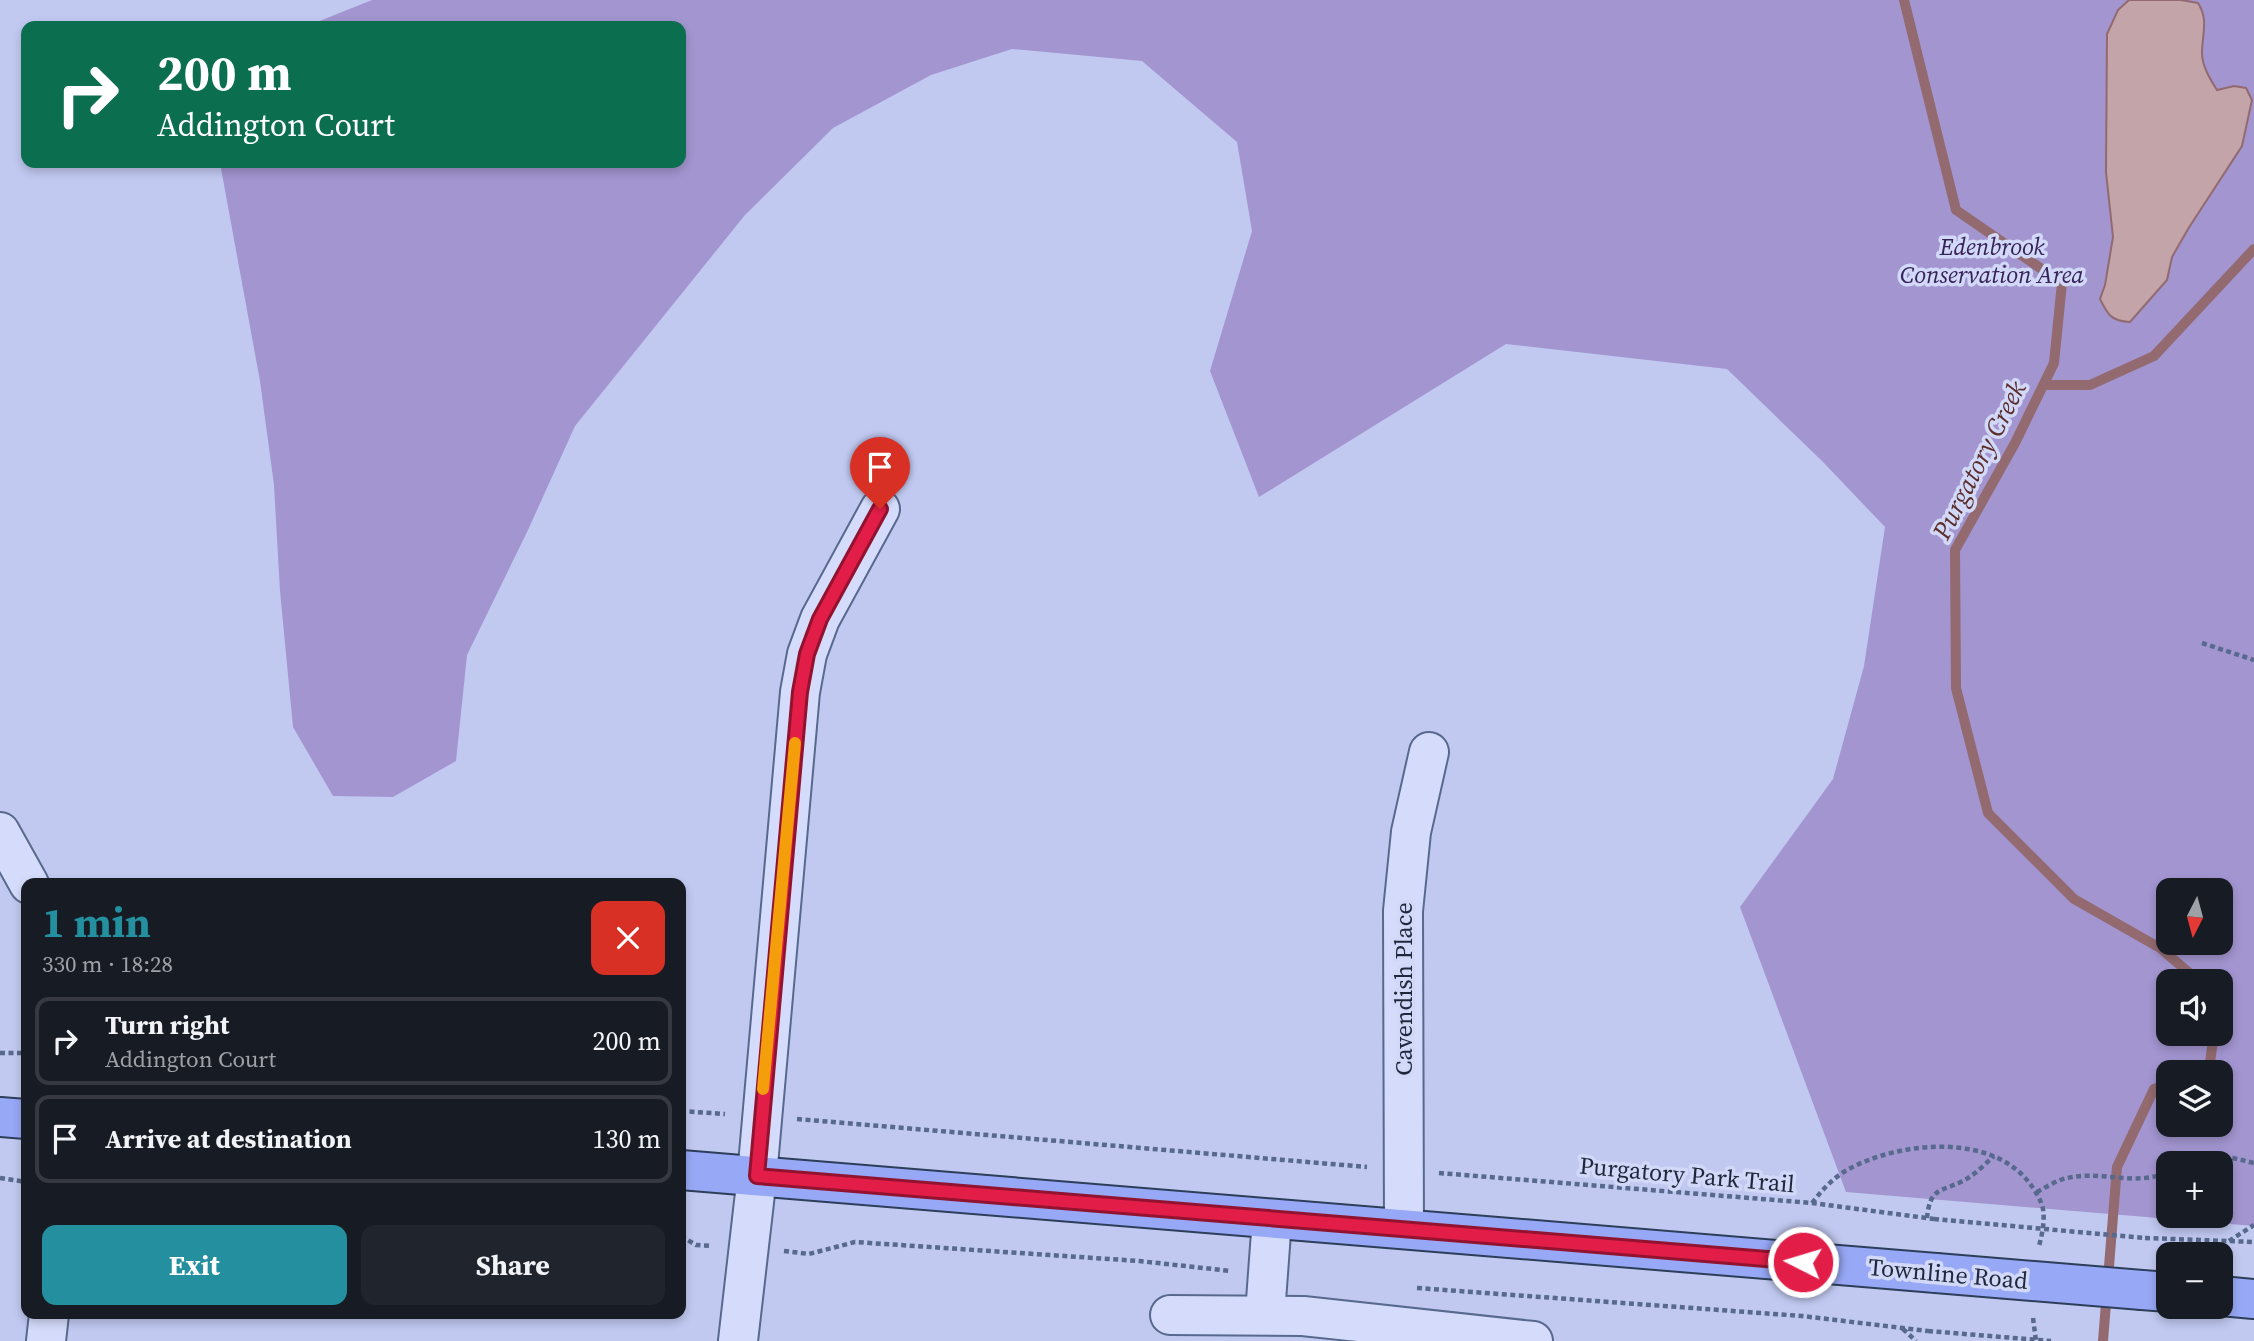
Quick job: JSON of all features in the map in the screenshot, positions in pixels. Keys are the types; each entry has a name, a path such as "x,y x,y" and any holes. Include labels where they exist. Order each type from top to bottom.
{"main road":[{"path":"0,1117 21,1118"},
{"name":"Townline Road","path":"686,1170 2155,1291"},
{"path":"2233,1297 2254,1299"}],"street":[{"path":"738,1341 757,1176 800,692 807,654 820,619 880,509"},
{"name":"Cavendish Place","path":"1404,1229 1403,911 1411,832 1429,752"},
{"path":"0,832 26,878"},
{"path":"1265,1314 1272,1219"},
{"path":"1170,1315 1303,1316 1533,1341"},
{"path":"46,1341 48,1319"}],"path":[{"path":"2202,643 2254,660"},
{"path":"0,1053 21,1053"},
{"name":"Purgatory Park Trail","path":"686,1111 1812,1203 1826,1185 1846,1170 1878,1157 1918,1148 1970,1148 2015,1167 2037,1192"},
{"path":"1927,1218 1928,1207 1934,1195 1943,1187 1963,1181 1994,1156"},
{"path":"2233,1158 2254,1163"},
{"path":"2038,1251 2043,1209 2037,1192 2066,1178 2100,1175 2133,1179 2156,1177"},
{"path":"0,1178 21,1181"},
{"path":"1812,1203 1934,1219 2145,1238 2254,1242"},
{"path":"2229,1241 2254,1225"},
{"path":"2033,1309 2036,1341"},
{"path":"1916,1341 1902,1328 2051,1341"}],"green space":[{"name":"Edenbrook Conservation Area","path":"372,0 2254,0 2254,1226 2233,1224 2233,1151 2156,1151 2156,1218 1846,1192 1740,907 1833,779 1864,666 1885,527 1823,462 1727,369 1506,344 1259,497 1210,371 1252,231 1237,142 1142,61 1012,49 931,75 833,128 745,215 575,426 467,655 456,761 393,797 333,796 293,727 280,591 274,485 260,381 221,168 686,168 686,21 320,21"}],"shaded area":[{"path":"2129,0 2181,0 2198,3 2204,21 2202,58 2209,77 2217,90 2234,86 2246,88 2252,100 2242,146 2172,257 2167,280 2130,322 2111,316 2100,299 2113,237 2106,172 2107,34 2118,10"}],"waterway":[{"name":"Purgatory Creek","path":"1904,0 1956,210 2062,283 2054,363 2015,443 1955,550 1956,688 1988,813 2074,899 2160,948 2185,969"},
{"path":"2044,385 2090,385 2154,356 2254,249"},
{"name":"Purgatory Creek","path":"2210,1060 2212,1046"},
{"name":"Purgatory Creek","path":"2103,1341 2117,1167 2156,1088"}],"slow traffic":[{"path":"763,1089 795,743"}],"route":[{"path":"880,509 820,619 807,654 800,692 757,1176 1803,1262"}]}
